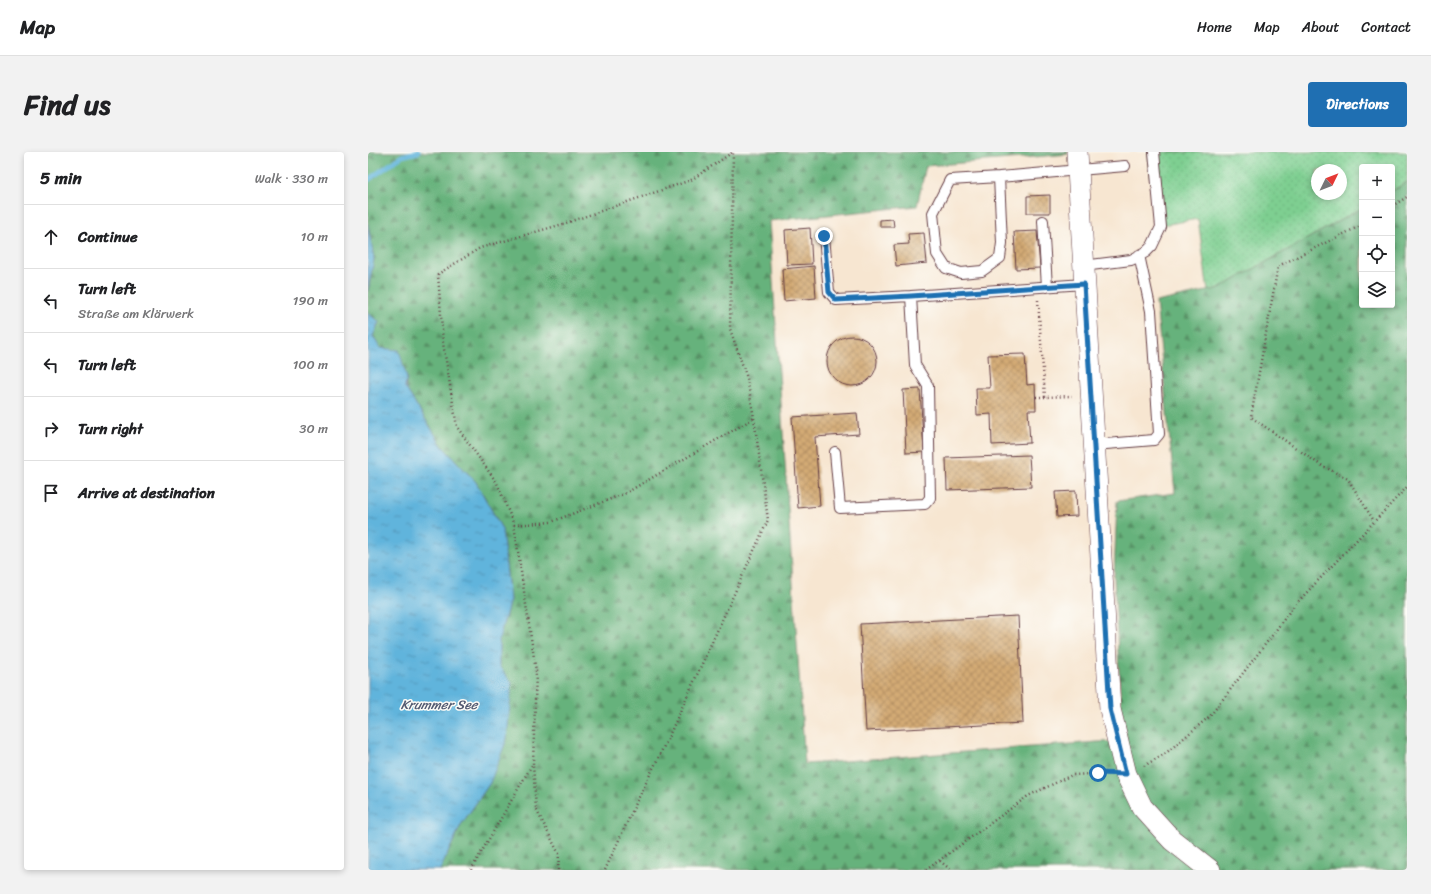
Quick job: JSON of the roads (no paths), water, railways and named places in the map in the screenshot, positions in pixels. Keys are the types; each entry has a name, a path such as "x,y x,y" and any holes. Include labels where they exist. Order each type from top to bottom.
{"street":[{"path":"1078,161 1083,275 1110,709 1126,774 1142,807 1172,840 1210,870"}],"lane":[{"path":"824,236 829,292 836,300 1042,287 1131,260 1152,246 1161,227 1154,152"},
{"path":"999,177 1002,243 1000,258 982,271 961,273 946,268 936,254 933,213 950,180 999,177 1078,161 1125,166"},
{"path":"1042,287 1043,221"},
{"path":"1094,445 1154,440 1160,434 1151,311 1139,255"},
{"path":"835,452 840,508 925,504 930,498 928,386 915,365 911,296"}],"water":[{"path":"368,224 374,259 368,291"},
{"name":"Krummer See","path":"368,313 379,322 373,336 380,348 399,350 407,378 405,387 443,447 476,482 502,529 510,600 499,639 499,666 512,683 507,739 490,783 461,825 440,870 368,870"}],"waterway":[{"path":"368,180 402,156 418,152"}]}
